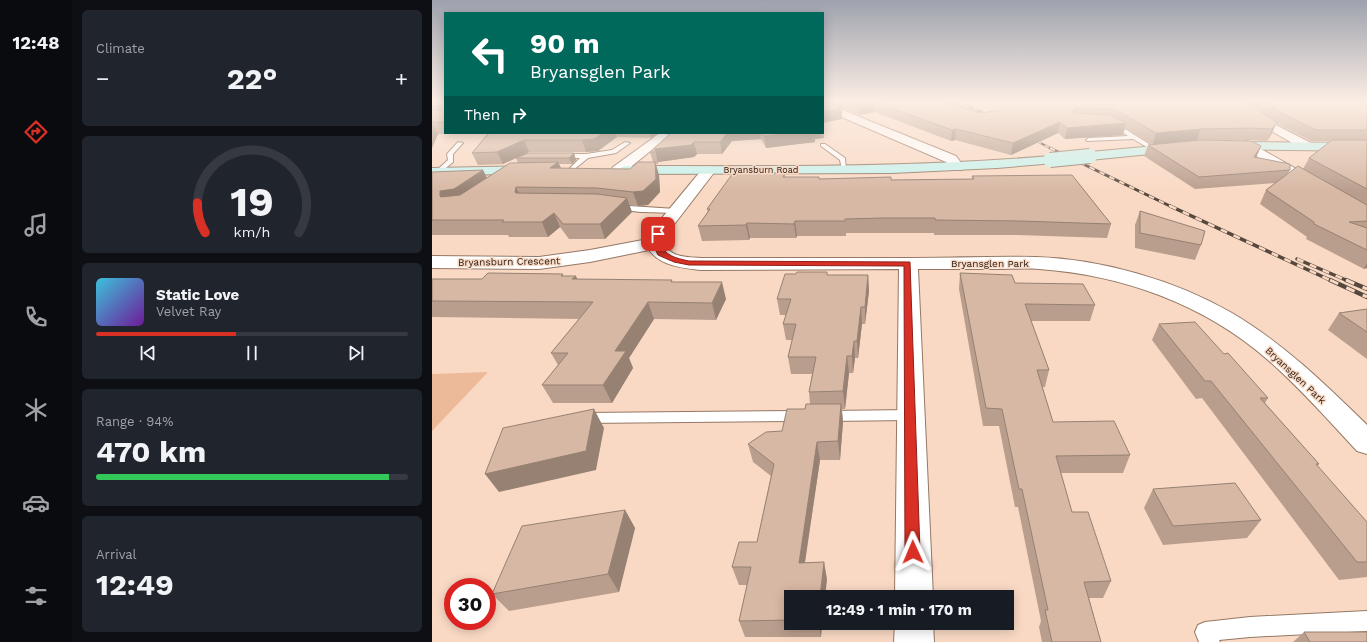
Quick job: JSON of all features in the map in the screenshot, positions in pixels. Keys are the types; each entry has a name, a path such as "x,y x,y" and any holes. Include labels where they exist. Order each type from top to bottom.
{"main road":[{"path":"1215,146 1248,145 1367,147"},
{"name":"Bryansburn Road","path":"602,170 957,167 1190,147"},
{"path":"437,175 459,170 541,170"},
{"path":"556,170 587,170"}],"street":[{"path":"887,132 951,159 957,167"},
{"path":"1282,132 1306,146"},
{"path":"618,170 666,134"},
{"path":"1248,145 1367,216"},
{"path":"656,243 658,234 709,170"},
{"name":"Bryansburn Crescent","path":"432,262 539,263 590,256 656,243"},
{"name":"Bryansglen Park","path":"656,243 657,248 664,255 677,261 689,263 1056,264 1119,275 1167,290 1212,311 1255,338 1296,372 1367,443"},
{"path":"908,263 914,590"},
{"path":"914,630 914,642"}],"lane":[{"path":"1126,132 1154,149"},
{"path":"1089,140 1134,137"},
{"path":"437,175 449,164 451,160 450,154 460,143"},
{"path":"550,156 586,156 614,152 627,143"},
{"path":"824,145 843,159 844,169"},
{"path":"571,170 586,156"},
{"path":"610,206 641,210 676,211"},
{"path":"568,418 910,415"},
{"path":"1210,642 1204,632 1250,627 1367,621"}],"shaded area":[{"path":"488,372 432,431 432,374"}],"building":[{"path":"968,132 1038,132 1013,143"},
{"path":"488,134 602,134 594,139 582,140 524,140 497,152 472,153"},
{"path":"670,134 726,134 720,142 694,142 691,145 655,149 655,152 650,152"},
{"path":"763,134 782,134 764,136"},
{"path":"1201,140 1251,141 1261,146 1254,157 1290,164 1290,170 1199,177 1148,145"},
{"path":"1332,140 1367,140 1367,189 1309,158"},
{"path":"528,153 574,153 569,158 516,158"},
{"path":"558,162 550,168 630,169 638,162 655,162 656,179 643,191 633,192 597,188 516,187 516,193 597,194 627,198 600,224 563,224 554,213 542,222 502,222 504,220 432,220 432,172 483,170 454,189 440,191 441,197 460,195 510,163"},
{"path":"1298,166 1367,205 1367,221 1349,222 1367,228 1367,250 1314,224 1314,222 1266,190"},
{"path":"733,173 785,173 783,177 819,177 819,179 891,177 891,180 974,179 972,176 1072,175 1111,224 935,220 935,218 882,218 845,219 845,221 795,221 794,224 747,223 746,225 698,226 710,209 707,209"},
{"path":"1140,211 1205,231 1201,245 1140,233"},
{"path":"797,272 827,272 827,275 868,275 865,307 861,307 857,341 854,341 852,356 847,356 843,391 809,392 816,357 788,357 796,324 783,324 791,299 777,299 785,274 796,274"},
{"path":"488,273 563,274 561,276 576,276 572,279 722,282 712,303 648,302 615,351 626,351 603,385 542,385 568,353 551,353 593,302 432,301 432,279 482,279"},
{"path":"960,273 1012,275 1015,283 1083,284 1095,305 1025,304 1049,370 1037,370 1053,422 1114,421 1130,455 1056,456 1072,512 1088,512 1111,581 1084,582 1101,642 1052,642 1045,610 1048,610 1022,489 1019,489 1002,409 986,408"},
{"path":"1367,309 1367,332 1339,313"},
{"path":"1195,322 1224,354 1228,353 1268,398 1260,398 1319,464 1316,464 1367,522 1367,562 1357,562 1211,381 1205,381 1159,324"},
{"path":"806,404 841,404 838,441 817,442 799,563 824,562 821,590 784,590 784,620 739,621 751,567 732,567 739,542 757,542 774,464 748,444 766,432 782,431 787,409 805,409"},
{"path":"594,409 586,451 485,474 503,428"},
{"path":"1235,483 1261,520 1173,526 1153,489"},
{"path":"625,510 608,574 496,593 496,585 522,526"},
{"path":"1304,632 1367,632 1367,642 1310,642"}],"railway":[{"path":"1029,137 1051,149"},
{"path":"1051,149 1172,207"},
{"path":"1170,206 1332,281"},
{"path":"1297,259 1348,281"},
{"path":"1330,280 1367,297"},
{"path":"1346,280 1367,289"}],"route":[{"path":"658,234 656,243 657,248 661,253 677,261 689,263 908,263 913,552"}]}
